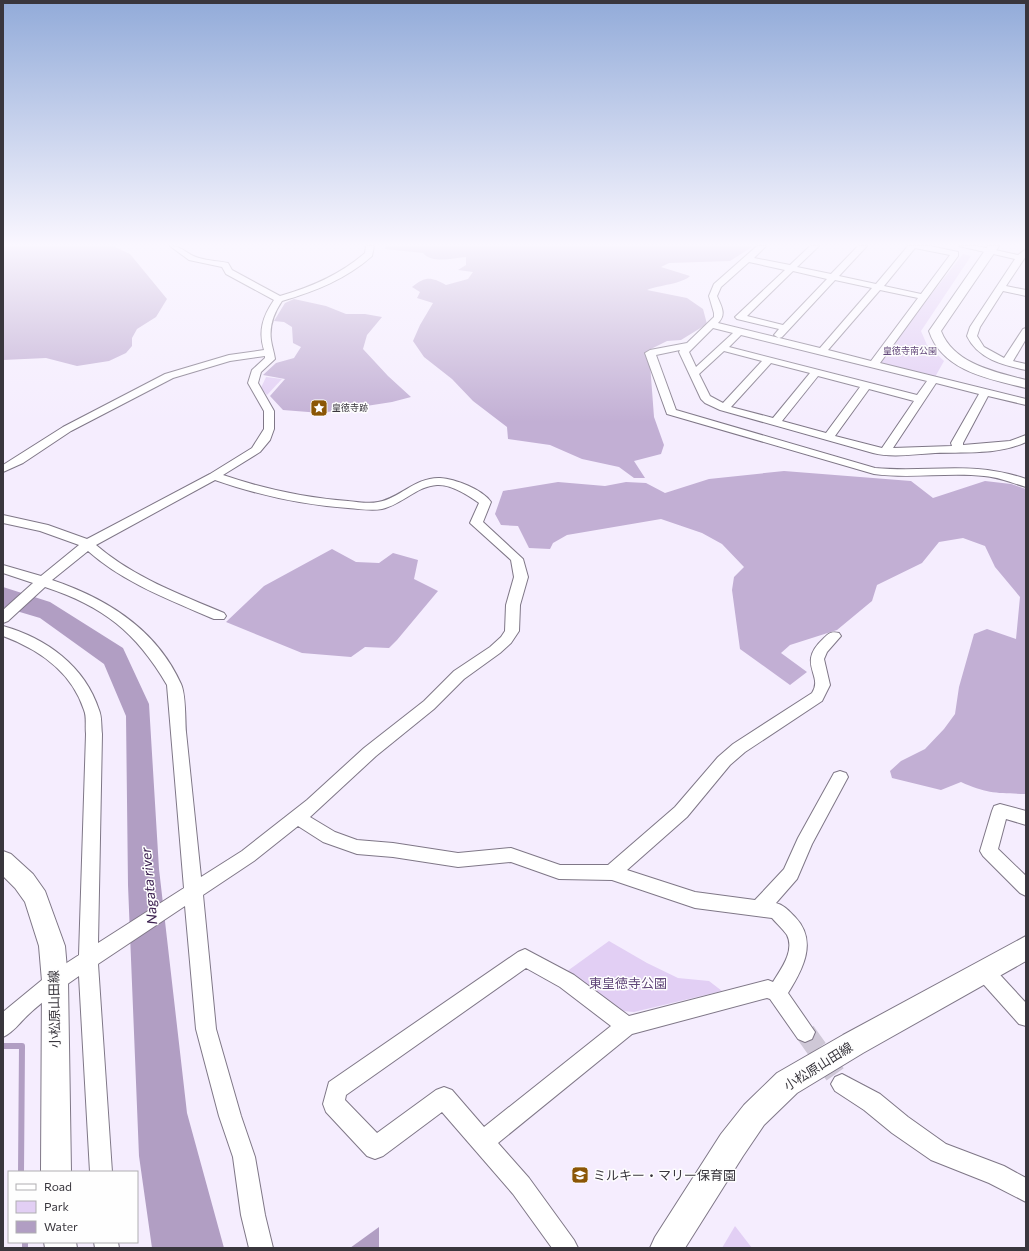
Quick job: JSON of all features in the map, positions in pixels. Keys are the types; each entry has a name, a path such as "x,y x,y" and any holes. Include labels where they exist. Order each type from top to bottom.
{"street":[{"path":"3,618 43,581 88,544 214,476 256,450 264,440 269,429 269,411 253,383 257,370 270,358 266,338 268,316 276,304"},
{"path":"716,304 719,312 718,318 713,325 684,352 709,402 775,423 885,452 1005,446 1026,438"},
{"path":"754,304 740,318 785,328"},
{"path":"774,340 808,304"},
{"path":"822,352 863,304"},
{"path":"874,364 918,304"},
{"path":"953,304 935,330 936,339 951,356 966,365 987,374 1026,384"},
{"path":"990,304 975,327 972,336 975,344 1008,362 1026,367"},
{"path":"713,325 1026,402"},
{"path":"1008,362 1026,331"},
{"path":"694,374 740,332"},
{"path":"689,346 650,353 671,412 874,471 896,473 973,470 1008,476 1025,481"},
{"path":"723,348 920,399"},
{"path":"3,469 19,461 67,429 169,376 229,358 270,352"},
{"path":"724,408 769,360"},
{"path":"775,423 816,372"},
{"path":"885,452 933,379"},
{"path":"828,438 867,385"},
{"path":"958,449 957,443 985,392"},
{"path":"6,1023 35,996 55,981 248,856 298,818 370,752 429,705 459,675 506,640 512,630 514,613 513,605 521,577 520,566 517,559 476,523 485,502 477,494 446,481 430,483 416,488 390,503 380,506 368,506 310,502 237,485 214,476"},
{"path":"3,519 44,528 88,544 107,561 132,577 219,616"},
{"path":"3,569 43,581 96,602 123,620 146,643 166,670 174,685 206,1029 230,1116 244,1157 253,1215 261,1248"},
{"path":"3,631 35,644 62,663 73,674 82,688 92,711 94,734 93,955 101,1171"},
{"path":"612,872 681,812 724,761 739,748 817,697 823,690 824,683 817,664 819,653 834,636"},
{"path":"759,908 791,874 804,843 840,777"},
{"path":"1026,818 1000,811 989,851 1026,888"},
{"path":"298,818 329,837 357,847 393,850 458,860 483,859 499,855 511,855 526,859 559,872 612,872 695,900 777,911 794,930 798,944 795,965 777,994"},
{"name":"小松原山田線","path":"3,861 24,881 36,898 52,946 55,981 56,1171"},
{"name":"小松原山田線","path":"666,1248 732,1145 754,1115 787,1083 983,970 1026,948"},
{"path":"566,1248 521,1186 444,1098 374,1148 334,1104 337,1089 525,958 567,981 627,1026"},
{"path":"983,970 1026,1017"},
{"path":"483,1141 627,1026 768,989 777,994 805,1032"},
{"path":"842,1084 872,1102 906,1129 939,1152 996,1174 1026,1190"}],"green space":[{"name":"皇徳寺南公園","path":"923,304 939,304 921,331 927,345 944,361 935,377 880,363 879,361"},
{"path":"266,377 282,379 267,395 261,388"},
{"name":"東皇徳寺公園","path":"609,941 647,963 678,978 709,981 722,991 634,1012 622,1011 566,972"},
{"path":"735,1226 752,1248 722,1248"}],"shaded area":[{"path":"3,304 164,304 156,317 137,329 132,338 132,346 126,353 109,361 77,366 46,358 3,360"},
{"path":"284,304 319,304 346,314 365,314 382,317 367,335 363,349 388,376 411,397 392,402 321,413 283,410 270,396 285,379 263,375 276,363 294,358 301,347 293,343 292,327 284,322 274,321"},
{"path":"432,304 696,304 703,309 707,324 681,340 667,341 649,350 654,417 664,445 661,454 634,461 645,478 634,478 619,467 582,459 550,445 508,439 507,427 473,401 452,379 424,357 413,341 420,325"},
{"path":"784,471 911,481 933,498 985,481 1011,484 1026,489 1026,794 986,791 961,782 941,790 892,778 890,771 901,761 925,749 944,729 955,714 959,687 974,634 987,629 1016,639 1020,597 995,567 985,546 963,538 939,542 922,563 877,585 872,601 837,630 790,645 781,653 807,672 790,685 740,649 732,590 734,577 744,567 722,544 702,533 661,519 567,535 553,543 550,549 529,548 518,526 501,525 495,514 503,491 558,482 605,486 626,482 646,483 665,493 709,479"},
{"path":"332,549 356,562 379,563 393,553 418,560 414,579 438,591 389,648 365,647 351,657 302,653 226,622 264,586"}],"water":[{"name":"Nagata river","path":"3,587 50,602 123,648 149,704 159,869 187,1113 224,1248 152,1248 139,1156 128,885 126,716 104,664 40,618 3,607"},
{"path":"379,1227 379,1248 350,1248"}],"waterway":[{"path":"3,1046 22,1046 21,1171"},
{"path":"25,1243 25,1248"}],"tunnel":[{"path":"805,1032 842,1084"}],"place":[{"name":"皇徳寺跡","path":"319,408"},
{"name":"ミルキー・マリー保育園","path":"580,1175"}]}
